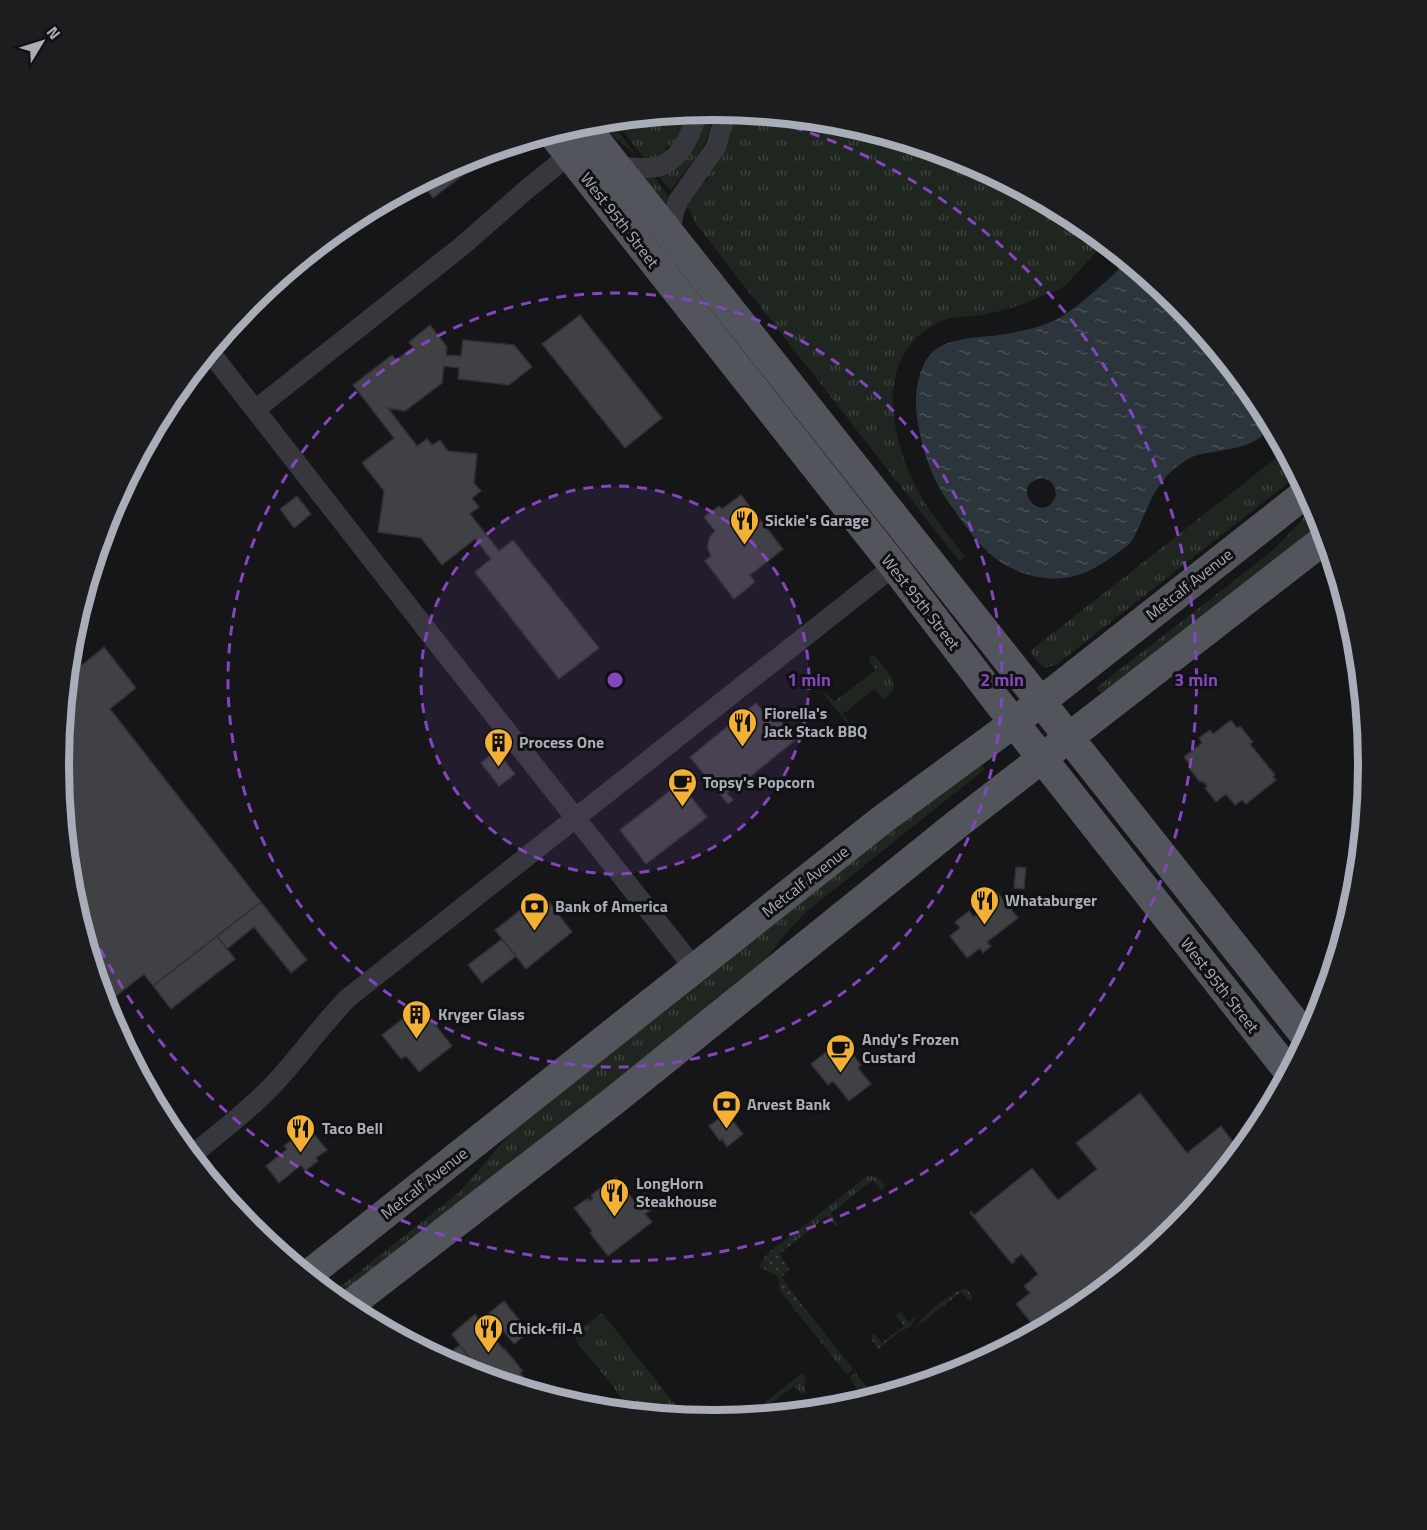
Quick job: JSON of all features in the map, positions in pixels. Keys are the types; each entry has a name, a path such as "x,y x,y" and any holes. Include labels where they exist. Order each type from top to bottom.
{"main road":[{"name":"West 95th Street","path":"590,133 1301,1031"},
{"name":"West 95th Street","path":"561,144 894,566 1283,1066"},
{"name":"Metcalf Avenue","path":"314,1270 884,819 1015,722 1300,497"},
{"path":"354,1301 611,1103 1042,757 1319,544"},
{"path":"1221,988 1239,995 1258,1007 1293,1048"}],"street":[{"path":"670,234 678,201 716,147 723,120"},
{"path":"616,166 641,168 662,165 679,153 695,121"},
{"path":"255,410 462,246 526,190 561,144"},
{"path":"215,357 694,969"},
{"path":"197,1150 242,1116 274,1085 348,998 894,566"}],"green space":[{"path":"710,120 708,136 703,146 671,190 657,175 703,121"},
{"path":"685,121 676,140 665,149 666,153 655,158 644,158 620,128"},
{"path":"729,121 798,126 839,133 880,142 921,155 999,187 1072,229 1099,249 1060,289 1006,309 942,321 919,335 904,353 896,375 893,398 900,448 919,493 965,556 959,561 695,223 690,211 684,206 703,180 706,182 709,178 706,176"},
{"path":"616,128 637,156 606,130"},
{"path":"655,177 668,196 664,204 641,178"},
{"path":"1279,456 1292,480 1056,665 1044,668 1030,651"},
{"path":"1307,513 1314,531 1114,686 1100,693 1096,688 1271,552"},
{"path":"870,656 875,656 888,672 893,689 884,699 874,689 843,714 851,725 850,727 823,693 825,692 834,702 876,670 869,661"},
{"path":"981,764 985,769 806,912 761,965 347,1295 338,1288 458,1193 510,1134 951,784"},
{"path":"869,1176 880,1180 885,1185 884,1188 881,1190 873,1180 831,1213 838,1225 835,1226 827,1216 796,1241 792,1235"},
{"path":"792,1235 796,1241 779,1254 789,1268 781,1277 807,1311 800,1316 780,1291 779,1279 776,1275 760,1267 769,1253"},
{"path":"966,1288 972,1296 971,1301 961,1292 915,1328 938,1305"},
{"path":"807,1311 853,1369 846,1374 800,1316"},
{"path":"899,1312 909,1322 918,1315 910,1327 899,1332 878,1349 871,1339 872,1335 875,1334 882,1343 904,1326 897,1316"},
{"path":"602,1313 678,1408 625,1403 578,1344 575,1337 579,1330"},
{"path":"856,1372 870,1390 860,1392 849,1378"},
{"path":"802,1373 806,1378 804,1385 806,1393 801,1394 794,1386 767,1407 759,1408"}],"water":[{"path":"1120,265 1169,309 1225,373 1266,433 1247,444 1194,456 1174,469 1157,488 1131,541 1126,547 1097,566 1085,573 1063,578 1054,579 1027,574 1002,563 986,550 969,531 939,487 926,457 917,420 917,386 924,364 936,349 953,341 1022,331 1040,326 1071,311 1112,276","holes":["1042,478 1048,480 1055,488 1056,495 1044,508 1031,502 1027,495 1027,488 1032,482"]}],"building":[{"path":"472,168 433,198 426,188"},
{"path":"580,315 662,418 625,448 542,344"},
{"path":"430,325 447,347 446,355 461,356 463,340 514,345 532,367 509,385 458,379 459,368 444,366 442,383 405,411 388,408 417,446 427,439 432,445 440,440 448,451 477,454 474,483 481,491 472,498 479,507 470,514 499,551 513,540 599,648 559,679 475,572 491,559 475,539 442,565 421,538 378,532 384,491 362,463 394,438 353,385 392,355 396,360 413,347 409,342"},
{"name":"Sickie's Garage","path":"741,495 783,549 750,575 755,582 734,599 705,561 711,556 708,543 715,531 704,517 719,506 722,509"},
{"path":"297,496 311,514 294,528 280,509"},
{"path":"104,647 136,688 110,709 261,902 153,986 144,974 113,999 91,932 81,891 70,807 70,723 77,669"},
{"name":"Fiorella's Jack Stack BBQ","path":"756,703 767,716 774,712 795,740 727,793 733,800 728,804 690,757"},
{"path":"1231,720 1237,728 1240,726 1253,742 1250,744 1275,775 1273,777 1276,780 1246,804 1242,800 1235,805 1226,794 1216,802 1205,788 1207,786 1202,781 1200,782 1189,768 1191,766 1184,757 1202,743 1199,738 1210,730 1213,734"},
{"name":"Process One","path":"496,750 515,774 499,786 481,763"},
{"path":"680,783 707,817 646,864 620,830"},
{"path":"1016,867 1026,868 1024,889 1014,888"},
{"name":"Whataburger","path":"994,891 1018,918 987,942 991,946 983,953 980,948 967,958 950,936 960,928 955,922 969,911 974,917 988,905 984,899"},
{"name":"Bank of America","path":"542,893 572,932 526,969 495,930"},
{"path":"261,902 307,960 291,973 254,927 227,949 217,936"},
{"path":"217,936 235,959 171,1009 153,986"},
{"path":"502,939 516,956 482,983 468,965"},
{"name":"Kryger Glass","path":"420,1005 452,1046 419,1072 406,1056 401,1059 382,1035"},
{"name":"Andy's Frozen Custard","path":"841,1040 861,1065 858,1068 871,1084 849,1101 833,1081 828,1085 811,1064"},
{"path":"1140,1093 1187,1153 1221,1126 1233,1142 1237,1141 1198,1190 1138,1250 1072,1301 1033,1325 1016,1304 1030,1293 1024,1286 1038,1274 1022,1254 1012,1264 970,1213 971,1211 974,1215 1032,1168 1058,1200 1097,1169 1076,1143"},
{"name":"Arvest Bank","path":"727,1113 743,1134 727,1147 709,1126"},
{"name":"Taco Bell","path":"308,1127 327,1150 316,1158 318,1161 305,1171 301,1165 279,1183 266,1166 287,1149 284,1146"},
{"name":"LongHorn Steakhouse","path":"616,1177 634,1201 644,1193 655,1207 645,1214 652,1222 608,1256 574,1208 588,1198 590,1201 595,1192"},
{"path":"504,1301 529,1332 514,1344 489,1313"},
{"name":"Chick-fil-A","path":"475,1314 523,1371 520,1373 527,1382 470,1361 452,1334"},
{"path":"460,1345 471,1360 470,1361 450,1353"}],"place":[{"name":"Sickie's Garage","path":"744,546"},
{"name":"Fiorella's Jack Stack BBQ","path":"743,748"},
{"name":"Process One","path":"498,768"},
{"name":"Topsy's Popcorn","path":"682,808"},
{"name":"Whataburger","path":"984,926"},
{"name":"Bank of America","path":"534,932"},
{"name":"Kryger Glass","path":"417,1040"},
{"name":"Andy's Frozen Custard","path":"841,1074"},
{"name":"Arvest Bank","path":"726,1130"},
{"name":"Taco Bell","path":"301,1154"},
{"name":"LongHorn Steakhouse","path":"615,1218"},
{"name":"Chick-fil-A","path":"488,1354"}]}
